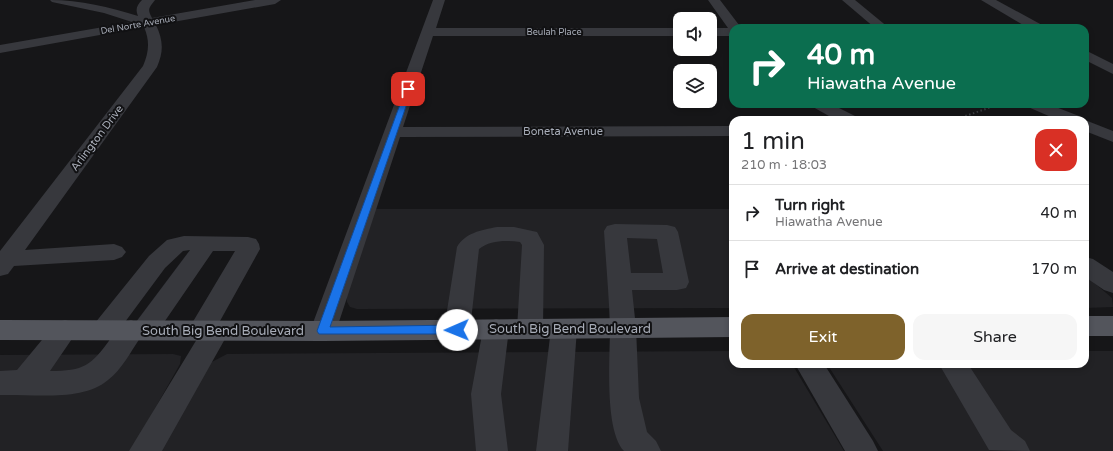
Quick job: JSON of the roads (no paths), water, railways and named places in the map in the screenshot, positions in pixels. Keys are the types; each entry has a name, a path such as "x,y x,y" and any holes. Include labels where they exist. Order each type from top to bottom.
{"main road":[{"path":"1089,326 1113,326"},
{"name":"South Big Bend Boulevard","path":"0,330 323,331 729,327"}],"street":[{"path":"56,0 106,10 149,23"},
{"path":"106,10 148,0"},
{"name":"Arlington Drive","path":"4,263 150,67 156,56 158,47 149,23 142,11 148,0"},
{"name":"Del Norte Avenue","path":"0,49 275,0"},
{"path":"323,331 439,0"},
{"path":"714,0 731,24"},
{"path":"848,0 878,24"},
{"path":"987,0 1030,24"},
{"name":"Beulah Place","path":"429,32 673,32"},
{"path":"717,32 729,32"},
{"path":"1089,56 1113,70"},
{"path":"826,108 842,116"},
{"path":"1044,108 1063,116"},
{"path":"1098,127 1113,137"},
{"name":"Boneta Avenue","path":"393,132 729,131"},
{"path":"457,330 468,247 479,238 488,235 506,234 523,235 529,237 533,245 530,329"},
{"path":"13,383 69,382 84,380 93,376 102,369 127,330 157,262 176,245 184,243 248,244 248,249 209,330 146,451"},
{"path":"127,330 207,243"},
{"path":"4,263 114,252"},
{"path":"1089,268 1113,284"},
{"path":"619,281 623,328 624,398 633,439 645,451"},
{"path":"492,451 486,394 496,329"},
{"path":"552,451 564,329"},
{"path":"13,383 65,330"},
{"path":"811,368 862,451"},
{"path":"955,368 1000,440 1014,451"}]}
